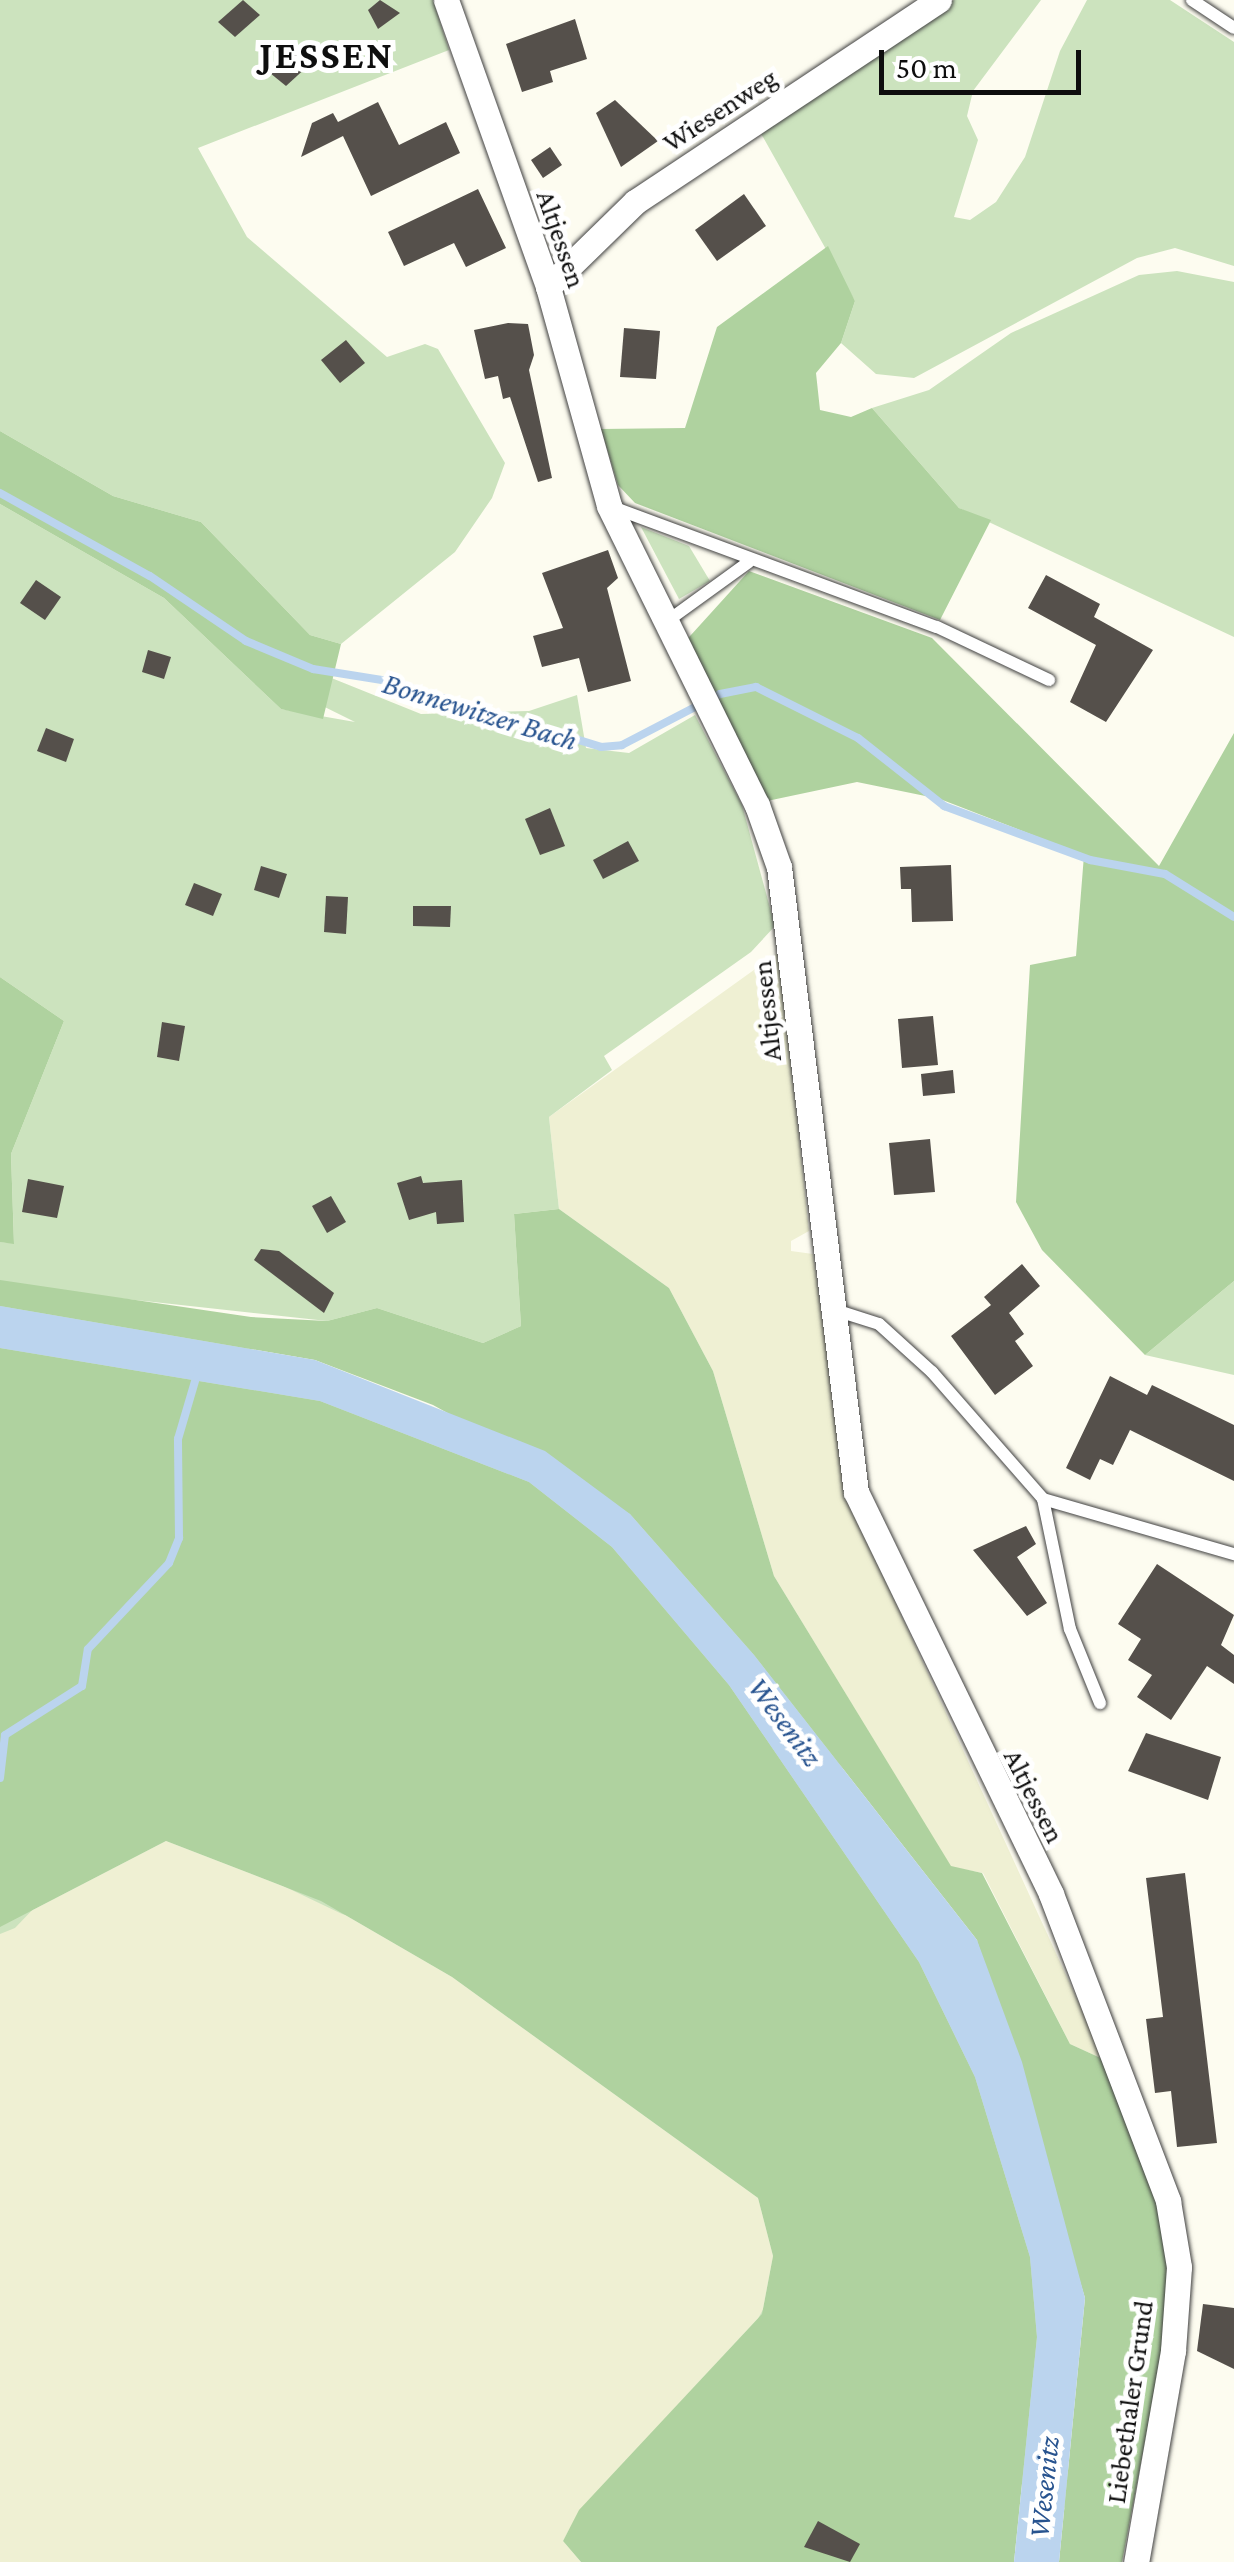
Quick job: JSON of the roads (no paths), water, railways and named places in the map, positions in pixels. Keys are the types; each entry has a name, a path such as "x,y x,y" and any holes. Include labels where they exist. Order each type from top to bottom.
{"street":[{"name":"Altjessen","path":"446,0 548,286 609,506 663,624 717,727 779,868 830,1308 856,1492 1051,1894 1103,2022"},
{"name":"Wiesenweg","path":"548,286 635,202 939,0"},
{"name":"Liebethaler Grund","path":"1103,2022 1168,2200 1179,2267 1173,2350 1136,2562"}],"lane":[{"path":"1192,0 1234,28"},
{"path":"609,506 749,562 936,627 1048,680"},
{"path":"663,624 749,562"},
{"path":"830,1308 879,1324 919,1360 1043,1499 1070,1630 1100,1702"},
{"path":"1043,1499 1234,1554"}],"water":[{"name":"Wesenitz","path":"0,1306 315,1360 545,1451 630,1514 754,1655 977,1940 1022,2062 1085,2298 1059,2562 1014,2562 1037,2337 1030,2257 975,2077 919,1962 729,1685 612,1547 529,1482 320,1401 0,1348"}],"waterway":[{"name":"Bonnewitzer Bach","path":"0,493 150,576 246,641 313,669 388,681 601,747 622,745 720,694 756,687 858,738 944,806 1090,860 1165,874 1234,917"},
{"path":"0,1778 5,1735 82,1686 88,1649 169,1563 179,1538 178,1439 198,1371"}],"district":[{"name":"JESSEN","path":"327,56"}]}
